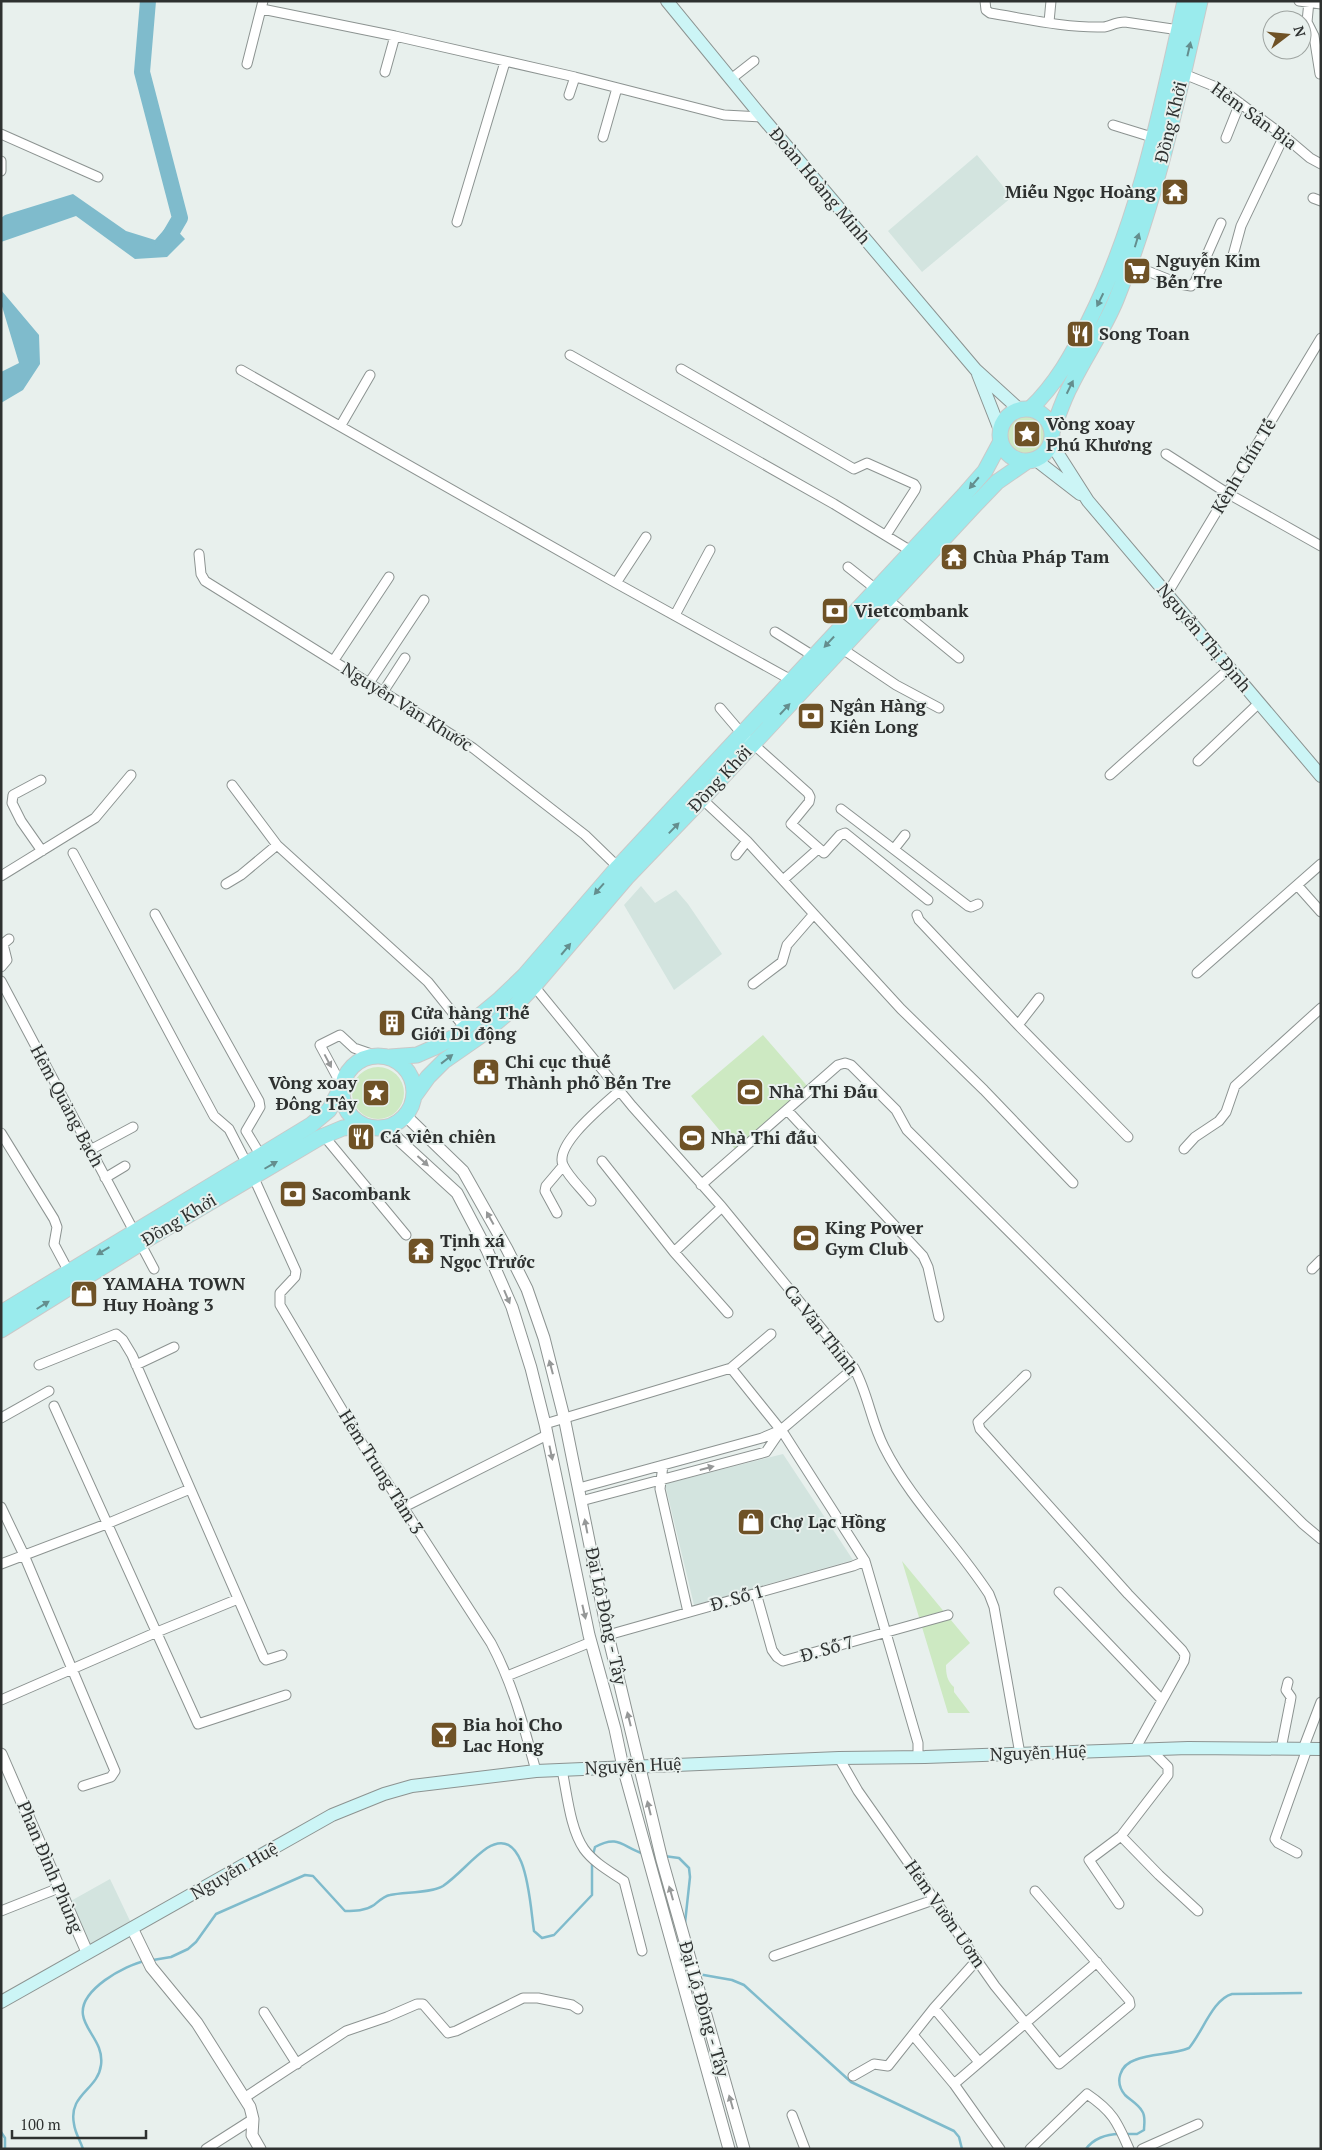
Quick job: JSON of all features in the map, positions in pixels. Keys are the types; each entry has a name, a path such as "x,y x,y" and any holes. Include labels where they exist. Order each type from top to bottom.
{"main road":[{"name":"Đoàn Hoàng Minh","path":"667,1 762,117 976,370 1025,409"},
{"name":"Đồng Khởi","path":"1025,409 1083,350 1115,302 1130,264 1160,136 1185,1"},
{"name":"Đồng Khởi","path":"1052,438 1184,74 1200,1"},
{"name":"Đoàn Hoàng Minh","path":"976,370 1000,436"},
{"path":"1025,409 1037,411 1047,420 1052,438 1048,450 1031,461 1012,458 1003,449 1000,436 1007,417 1025,409"},
{"name":"Đồng Khởi","path":"383,1056 417,1055 440,1044 465,1028 500,1000 524,976 618,867 841,648 912,552 985,471 1000,436"},
{"name":"Nguyễn Thị Định","path":"1052,438 1088,500 1320,774"},
{"name":"Đồng Khởi","path":"415,1095 444,1062 510,1011 534,986 628,876 702,800 748,739 815,657 882,595 997,482 1031,461"},
{"name":"Nguyễn Thị Định","path":"1031,461 1088,500"},
{"path":"383,1056 401,1063 409,1073 414,1084 415,1095 412,1106 406,1116 397,1124 375,1129 364,1126 354,1120 346,1111 342,1099 342,1086 346,1074 354,1064 365,1058 383,1056"},
{"name":"Đồng Khởi","path":"250,1170 261,1156 311,1124 329,1110 342,1086"},
{"name":"Đồng Khởi","path":"1,1330 137,1238 250,1170 343,1128 364,1126"},
{"name":"Đồng Khởi","path":"1,1313 69,1272 137,1238"},
{"name":"Nguyễn Huệ","path":"1,2002 332,1815 351,1806 412,1786 536,1771 639,1766 839,1758 1151,1750 1321,1749"}],"street":[{"path":"985,1 986,10 990,13 1049,22 1106,27 1116,22 1125,22 1179,30"},
{"path":"1049,22 1050,1"},
{"path":"1299,1 1321,4"},
{"path":"247,64 263,5 574,77 724,115 762,117"},
{"path":"1312,33 1320,74"},
{"path":"385,72 395,36"},
{"path":"731,79 754,61"},
{"path":"457,222 504,62"},
{"name":"Hẻm Sân Bia","path":"1184,74 1221,89 1310,158 1321,164"},
{"path":"569,95 574,77"},
{"path":"603,137 617,88"},
{"path":"1226,138 1240,103"},
{"path":"1113,125 1160,136"},
{"path":"1,134 98,177"},
{"path":"1232,259 1241,226 1284,136"},
{"path":"1,162 1,171"},
{"path":"1130,264 1180,284 1191,286 1195,282 1212,248 1221,222"},
{"name":"Kênh Chín Tế","path":"1167,594 1321,338"},
{"path":"570,355 886,535 912,552"},
{"path":"681,369 854,469 867,463 914,484 915,490 886,535"},
{"path":"241,370 616,583 794,681"},
{"path":"340,425 370,375"},
{"path":"1166,454 1227,493 1321,546"},
{"path":"616,583 646,538"},
{"path":"675,615 710,550"},
{"name":"Nguyễn Văn Khước","path":"199,554 201,574 205,581 473,748 585,835 618,867"},
{"path":"848,566 959,658"},
{"path":"334,660 389,577"},
{"path":"369,683 424,600"},
{"path":"775,632 815,657"},
{"path":"841,648 896,685 940,708"},
{"path":"384,692 405,658"},
{"path":"1110,775 1230,668"},
{"path":"1198,761 1259,703"},
{"path":"720,708 748,739 808,793 810,797 809,802 791,824 818,849 824,853 844,833 928,900"},
{"path":"1,876 95,818 131,775"},
{"path":"41,780 14,795 12,803 21,821 42,850"},
{"path":"232,785 278,845 428,982 465,1028"},
{"path":"702,800 747,841 878,985 1073,1183"},
{"path":"841,809 968,906 971,907 978,904"},
{"path":"894,849 906,835"},
{"path":"736,855 747,841"},
{"path":"226,884 241,875 278,845"},
{"path":"783,880 818,849"},
{"path":"73,853 214,1116 229,1129 250,1170"},
{"path":"1197,973 1321,864"},
{"path":"1297,885 1321,912"},
{"path":"155,914 259,1101 260,1108 246,1131 261,1156"},
{"path":"917,914 919,920 1018,1025 1128,1137"},
{"path":"753,984 782,962 787,945 813,915"},
{"path":"1,967 7,960 3,944 9,938"},
{"name":"Hẻm Quảng Bạch","path":"1,981 154,1269"},
{"name":"Ca Văn Thỉnh","path":"534,986 619,1091 722,1207 854,1368 863,1384 883,1446 906,1484 980,1582 994,1607 1020,1754"},
{"path":"1018,1025 1040,998"},
{"path":"1184,1149 1195,1137 1219,1121 1226,1112 1234,1086 1321,1008"},
{"path":"342,1086 320,1045 340,1035 354,1048 383,1056"},
{"path":"701,1185 838,1065 845,1063 851,1065 896,1110 910,1132 1303,1524 1321,1539"},
{"path":"592,1202 563,1166 562,1154 568,1140 619,1091"},
{"path":"787,1110 923,1256 928,1267 939,1317"},
{"name":"Đại Lộ Đông - Tây","path":"406,1116 463,1170 527,1289 541,1330 564,1418 608,1635 661,1855 744,2149"},
{"path":"92,1150 133,1127"},
{"name":"Đại Lộ Đông - Tây","path":"386,1128 457,1192 487,1250 512,1307 531,1368 546,1429 591,1642 615,1729 623,1767 729,2149"},
{"path":"1,1133 54,1219 57,1227 54,1244 69,1272"},
{"path":"324,1136 406,1235"},
{"path":"602,1161 674,1252 728,1313"},
{"path":"106,1178 125,1166"},
{"path":"556,1212 545,1191 546,1186 563,1166"},
{"name":"Hẻm Trung Tâm 3","path":"250,1170 296,1271 295,1277 280,1293 280,1305 402,1508 491,1643 515,1696 536,1771"},
{"path":"674,1252 722,1207"},
{"path":"1312,1269 1321,1260"},
{"path":"39,1365 116,1334 122,1340 136,1365 264,1658 266,1660 282,1655"},
{"path":"402,1508 564,1418 732,1368 771,1334"},
{"path":"136,1365 174,1347"},
{"path":"732,1368 781,1430 864,1560 918,1743 918,1757"},
{"path":"581,1501 766,1452 781,1430 854,1368"},
{"path":"1026,1375 978,1422 978,1426 1185,1655 1184,1661 1134,1751"},
{"path":"1,1418 48,1391"},
{"path":"54,1406 109,1523 198,1724 286,1695"},
{"path":"579,1488 762,1438 781,1430"},
{"path":"662,1465 660,1489 688,1612"},
{"path":"1,1564 109,1523 190,1488"},
{"path":"1,1506 24,1555 114,1771 111,1776 83,1786"},
{"name":"Đ. Số 1","path":"608,1635 853,1566 864,1560"},
{"path":"1060,1592 1162,1700"},
{"name":"Đ. Số 7","path":"756,1593 772,1650 783,1661 886,1633"},
{"path":"1,1700 238,1599"},
{"path":"886,1633 948,1615"},
{"path":"507,1676 591,1642"},
{"path":"1281,1748 1290,1703 1290,1697 1286,1693 1288,1682"},
{"path":"1297,1854 1278,1843 1275,1838 1321,1702"},
{"path":"1119,1904 1089,1860 1121,1836 1168,1775 1168,1768 1151,1750"},
{"name":"Phan Đình Phùng","path":"1,1754 87,1952"},
{"name":"Hẻm Vườn Ươm","path":"839,1758 858,1791 936,1899 977,1960 1025,2024 1059,2064 1130,2005 1129,2000 1097,1962"},
{"path":"562,1770 573,1819 584,1849 594,1859 624,1881 642,1951"},
{"path":"1121,1836 1198,1911"},
{"path":"1,1911 59,1888"},
{"path":"954,2084 1097,1962 1036,1891"},
{"path":"774,1956 936,1899"},
{"path":"132,1928 152,1967 197,2023 250,2107 253,2119 252,2135 260,2149"},
{"path":"853,2076 874,2064 888,2066 934,2008 977,1960"},
{"path":"244,2098 346,2031 420,2003 448,2033 456,2031 523,1998 538,1998 572,2005 578,2009"},
{"path":"934,2008 979,2062"},
{"path":"264,2012 297,2064"},
{"path":"913,2035 954,2084 1000,2149"},
{"path":"1030,2149 1087,2094 1104,2106 1116,2120 1129,2148"},
{"path":"792,2115 805,2149"},
{"path":"206,2149 253,2119"},
{"path":"1142,2149 1198,2124"}],"shaded area":[{"path":"977,155 1012,197 922,272 888,231"},
{"path":"641,886 655,903 676,890 688,904 722,954 674,990 624,905"},
{"name":"Chợ Lạc Hồng","path":"783,1454 853,1560 694,1605 665,1484"},
{"path":"110,1879 131,1923 89,1947 69,1902"}],"green space":[{"path":"1025,415 1039,421 1045,435 1039,449 1025,455 1011,449 1005,435 1011,421"},
{"name":"Nhà Thi Đấu","path":"763,1035 809,1088 736,1150 691,1096"},
{"path":"378,1067 392,1071 400,1079 404,1093 400,1107 392,1115 378,1119 364,1115 356,1107 352,1093 356,1079 364,1071"},
{"path":"902,1561 970,1643 946,1665 946,1671 947,1677 954,1687 954,1692 970,1713 948,1713"}],"water":[{"path":"73,194 126,231 155,240 170,223 185,239 167,257 135,259 76,216 1,242 1,218 5,215"},
{"path":"1,290 39,335 40,364 23,390 1,403 1,372 19,363 1,303"}],"waterway":[{"path":"148,1 142,72 180,218 163,247"},
{"path":"593,1855 595,1847 610,1842 620,1843 644,1854"},
{"path":"153,1960 171,1957 188,1949 196,1942 216,1914 305,1875 313,1876 345,1911 360,1910 371,1907 388,1896 432,1890 443,1886 487,1848 501,1843 511,1847 519,1857 528,1888 534,1931 542,1938 554,1935 592,1895 592,1861"},
{"path":"664,1856 679,1858 689,1868 690,1877 685,1923"},
{"path":"83,2149 75,2130 73,2114 79,2099 95,2081 101,2065 100,2050 84,2021 84,2006 88,1997 105,1980 136,1963 145,1961"},
{"path":"698,1974 732,1980 744,1985 851,2082 954,2131 959,2137 962,2149"},
{"path":"1124,2134 1137,2134 1144,2130 1143,2113 1125,2095 1120,2085 1120,2074 1130,2062 1148,2056 1189,2048 1213,2009 1225,1997 1232,1994 1301,1993"},
{"path":"1,2132 5,2138 5,2149"},
{"path":"1086,2149 1092,2142 1100,2138 1119,2134"}],"place":[{"name":"Miếu Ngọc Hoàng","path":"1175,192"},
{"name":"Nguyễn Kim Bến Tre","path":"1137,271"},
{"name":"Song Toan","path":"1080,334"},
{"name":"Vòng xoay Phú Khương","path":"1027,434"},
{"name":"Chùa Pháp Tam","path":"954,557"},
{"name":"Vietcombank","path":"835,611"},
{"name":"Ngân Hàng Kiên Long","path":"811,716"},
{"name":"Cửa hàng Thế Giới Di động","path":"392,1023"},
{"name":"Chi cục thuế Thành phố Bến Tre","path":"486,1072"},
{"name":"Nhà Thi Đấu","path":"750,1092"},
{"name":"Vòng xoay Đông Tây","path":"376,1093"},
{"name":"Cá viên chiên","path":"361,1137"},
{"name":"Nhà Thi đấu","path":"692,1138"},
{"name":"Sacombank","path":"293,1194"},
{"name":"King Power Gym Club","path":"806,1238"},
{"name":"Tịnh xá Ngọc Trước","path":"421,1251"},
{"name":"YAMAHA TOWN Huy Hoàng 3","path":"84,1294"},
{"name":"Chợ Lạc Hồng","path":"751,1522"},
{"name":"Bia hoi Cho Lac Hong","path":"444,1735"}]}
